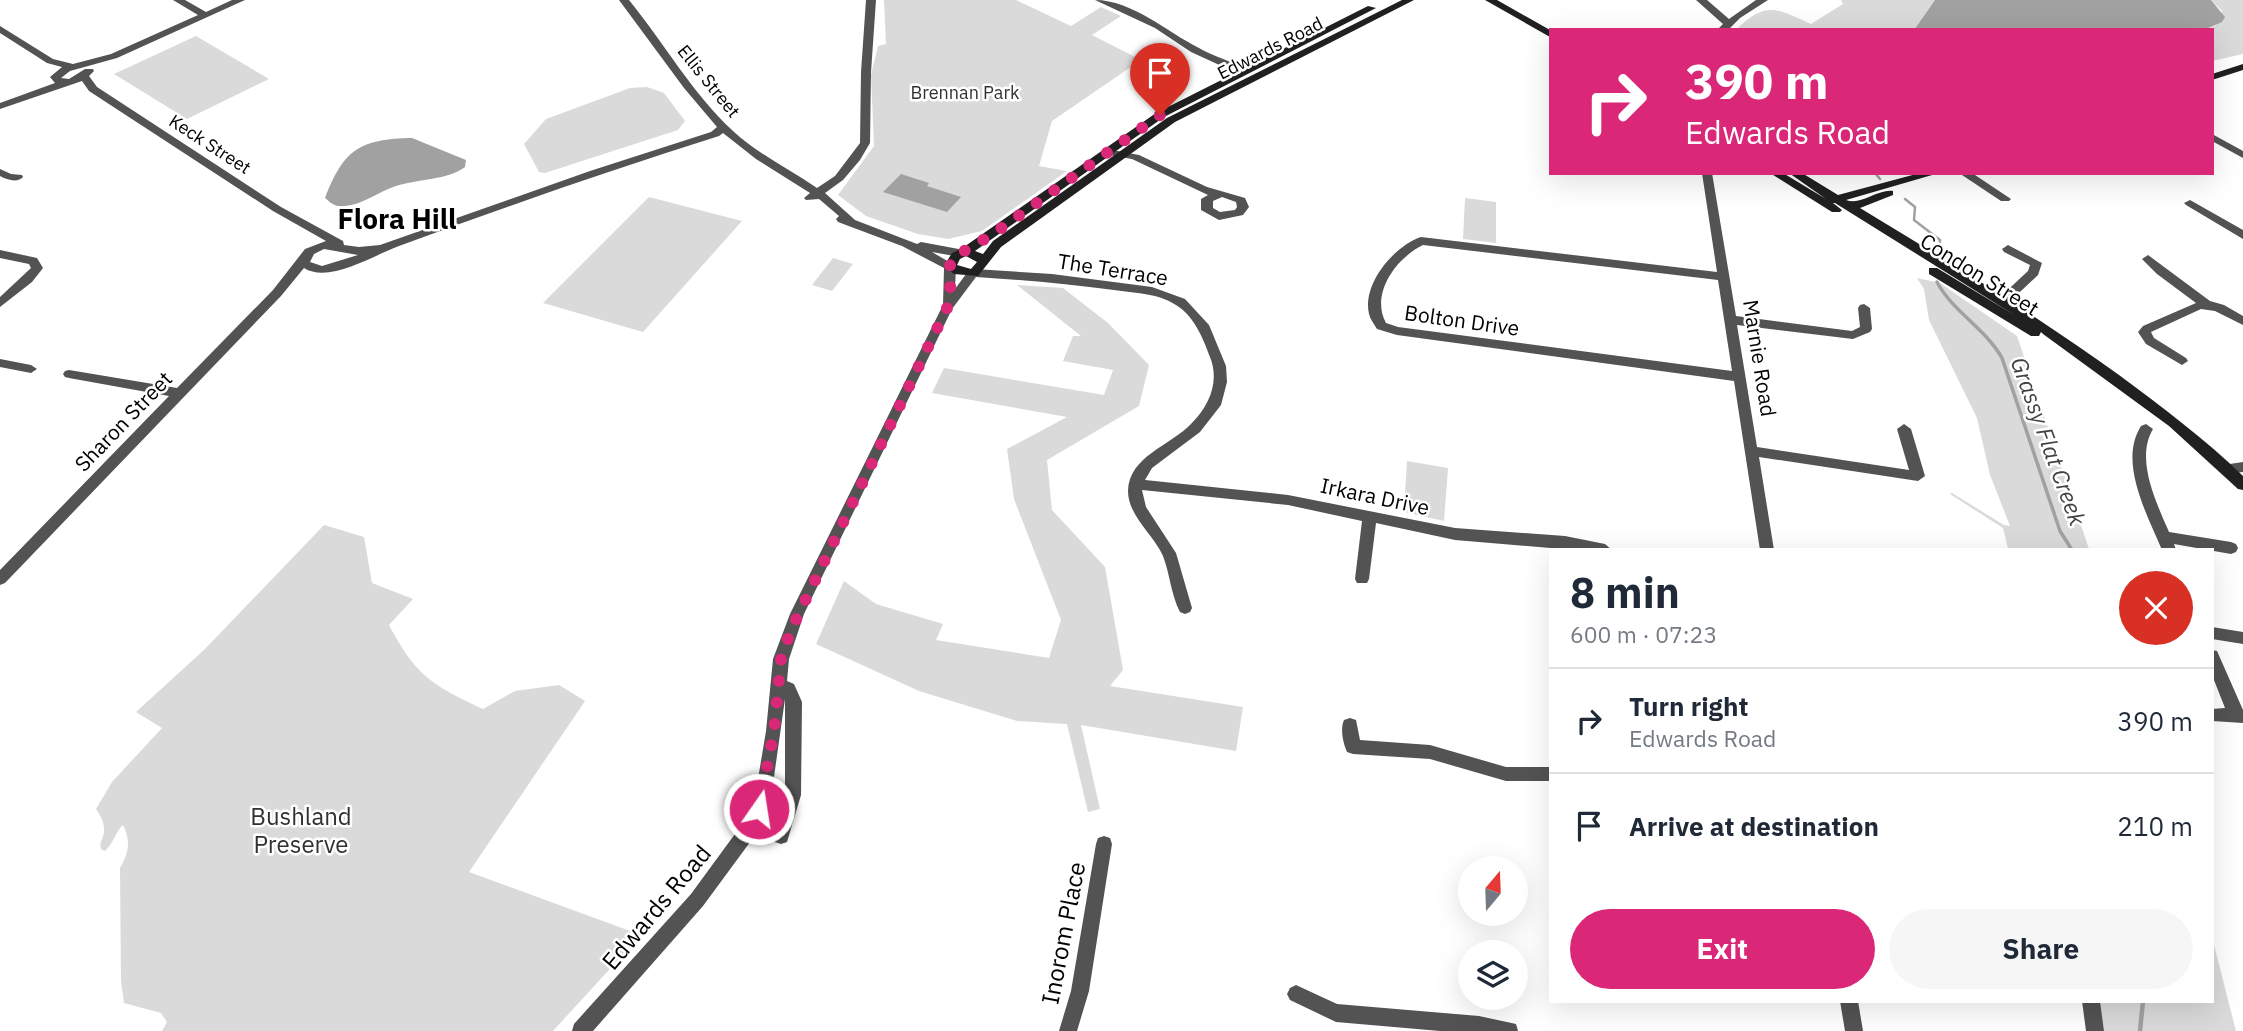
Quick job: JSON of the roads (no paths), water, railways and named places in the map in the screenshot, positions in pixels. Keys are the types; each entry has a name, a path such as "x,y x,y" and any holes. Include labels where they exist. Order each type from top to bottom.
{"street":[{"path":"178,0 205,15"},
{"path":"0,106 240,0"},
{"name":"Ellis Street","path":"624,0 723,127 839,218 906,243 950,267"},
{"path":"813,196 839,178 865,143 871,0"},
{"path":"1100,0 1158,26 1194,50 1243,72"},
{"name":"Edwards Road","path":"582,1031 697,900 750,828 759,809 767,779 781,659 797,614 947,308 992,248 1160,115 1389,0"},
{"name":"Edwards Road","path":"1124,153 1184,113 1409,0"},
{"path":"1490,0 1549,33"},
{"path":"1508,0 1556,28"},
{"path":"1703,0 1728,23 1763,0"},
{"path":"0,29 50,61 81,71"},
{"path":"50,61 60,80"},
{"path":"2214,76 2243,67"},
{"name":"Keck Street","path":"81,71 93,89"},
{"name":"Keck Street","path":"60,80 93,89 307,228 342,246"},
{"path":"340,265 681,142 715,134 723,127"},
{"path":"2214,138 2243,155"},
{"path":"1124,153 1217,194 1237,197 1242,203 1241,210 1235,215 1219,216 1210,212 1191,193 1109,157 1124,153"},
{"name":"Edwards Road","path":"947,308 953,259 1109,157"},
{"path":"0,172 9,177 18,177"},
{"name":"Marnie Road","path":"1707,175 1767,548"},
{"name":"Condon Street","path":"1779,175 1830,201"},
{"name":"Condon Street","path":"1797,175 1830,201 2161,412"},
{"path":"1830,201 1848,206 1867,202 1929,175"},
{"path":"1967,175 2005,199"},
{"path":"1830,201 1922,178"},
{"path":"1205,205 1207,199 1217,194"},
{"path":"2190,203 2243,235"},
{"name":"Condon Street","path":"1848,206 2090,359 2161,412 2243,485"},
{"path":"307,228 312,245 306,256 305,266 318,270"},
{"name":"Bolton Drive","path":"1724,277 1421,241 1408,248 1382,274 1375,316 1381,326 1397,331 1740,377"},
{"name":"Ellis Street","path":"906,243 963,252"},
{"path":"306,256 327,244 363,251 382,248"},
{"path":"340,265 347,256 342,246"},
{"path":"2002,302 2034,272 2036,263 2008,249"},
{"path":"950,267 979,268 977,256 963,252"},
{"path":"0,254 33,261 37,268 0,303"},
{"name":"Sharon Street","path":"0,579 277,293 306,256"},
{"path":"2148,259 2154,266 2189,288 2206,305"},
{"name":"Sharon Street","path":"277,293 318,270 340,265"},
{"name":"The Terrace","path":"979,268 1006,275 1086,282 1163,294 1188,307 1205,328 1220,366 1221,382 1214,405 1195,429 1147,464 1136,484"},
{"path":"2184,361 2150,341 2144,332 2148,327 2175,318 2196,306 2206,305 2221,309 2243,321"},
{"path":"1731,320 1853,335 1866,329 1864,308"},
{"path":"0,363 31,369"},
{"path":"69,374 179,393"},
{"path":"1751,452 1918,475 1904,429"},
{"path":"2146,429 2139,436 2137,452 2152,481 2167,543 2233,549"},
{"path":"2228,469 2243,467"},
{"path":"1136,484 1136,503 1169,553 1185,608"},
{"name":"Irkara Drive","path":"1136,484 1279,499 1473,536 1585,548"},
{"path":"1362,579 1370,515"},
{"path":"2214,633 2243,638"},
{"path":"2214,660 2239,716 2215,715"},
{"path":"778,685 788,689 794,702 793,795 781,836"},
{"path":"1350,725 1353,747 1430,752 1506,774 1549,774"},
{"name":"Inorom Place","path":"1068,1031 1080,991 1104,844"},
{"path":"1296,994 1336,1013 1479,1025 1509,1031"},
{"path":"1849,1003 1854,1031"},
{"path":"2091,1003 2095,1031"}],"waterway":[{"name":"Grassy Flat Creek","path":"1877,175 1880,179"},
{"name":"Grassy Flat Creek","path":"1905,199 1915,207 1914,220 1940,240 1939,255"},
{"name":"Grassy Flat Creek","path":"1937,282 2002,358 2060,531 2071,548"},
{"name":"Grassy Flat Creek","path":"2140,1031 2143,1003"}],"district":[{"name":"Flora Hill","path":"397,218"}],"park label":[{"name":"Brennan Park","path":"965,92"},
{"name":"Bushland Preserve","path":"301,830"}]}
